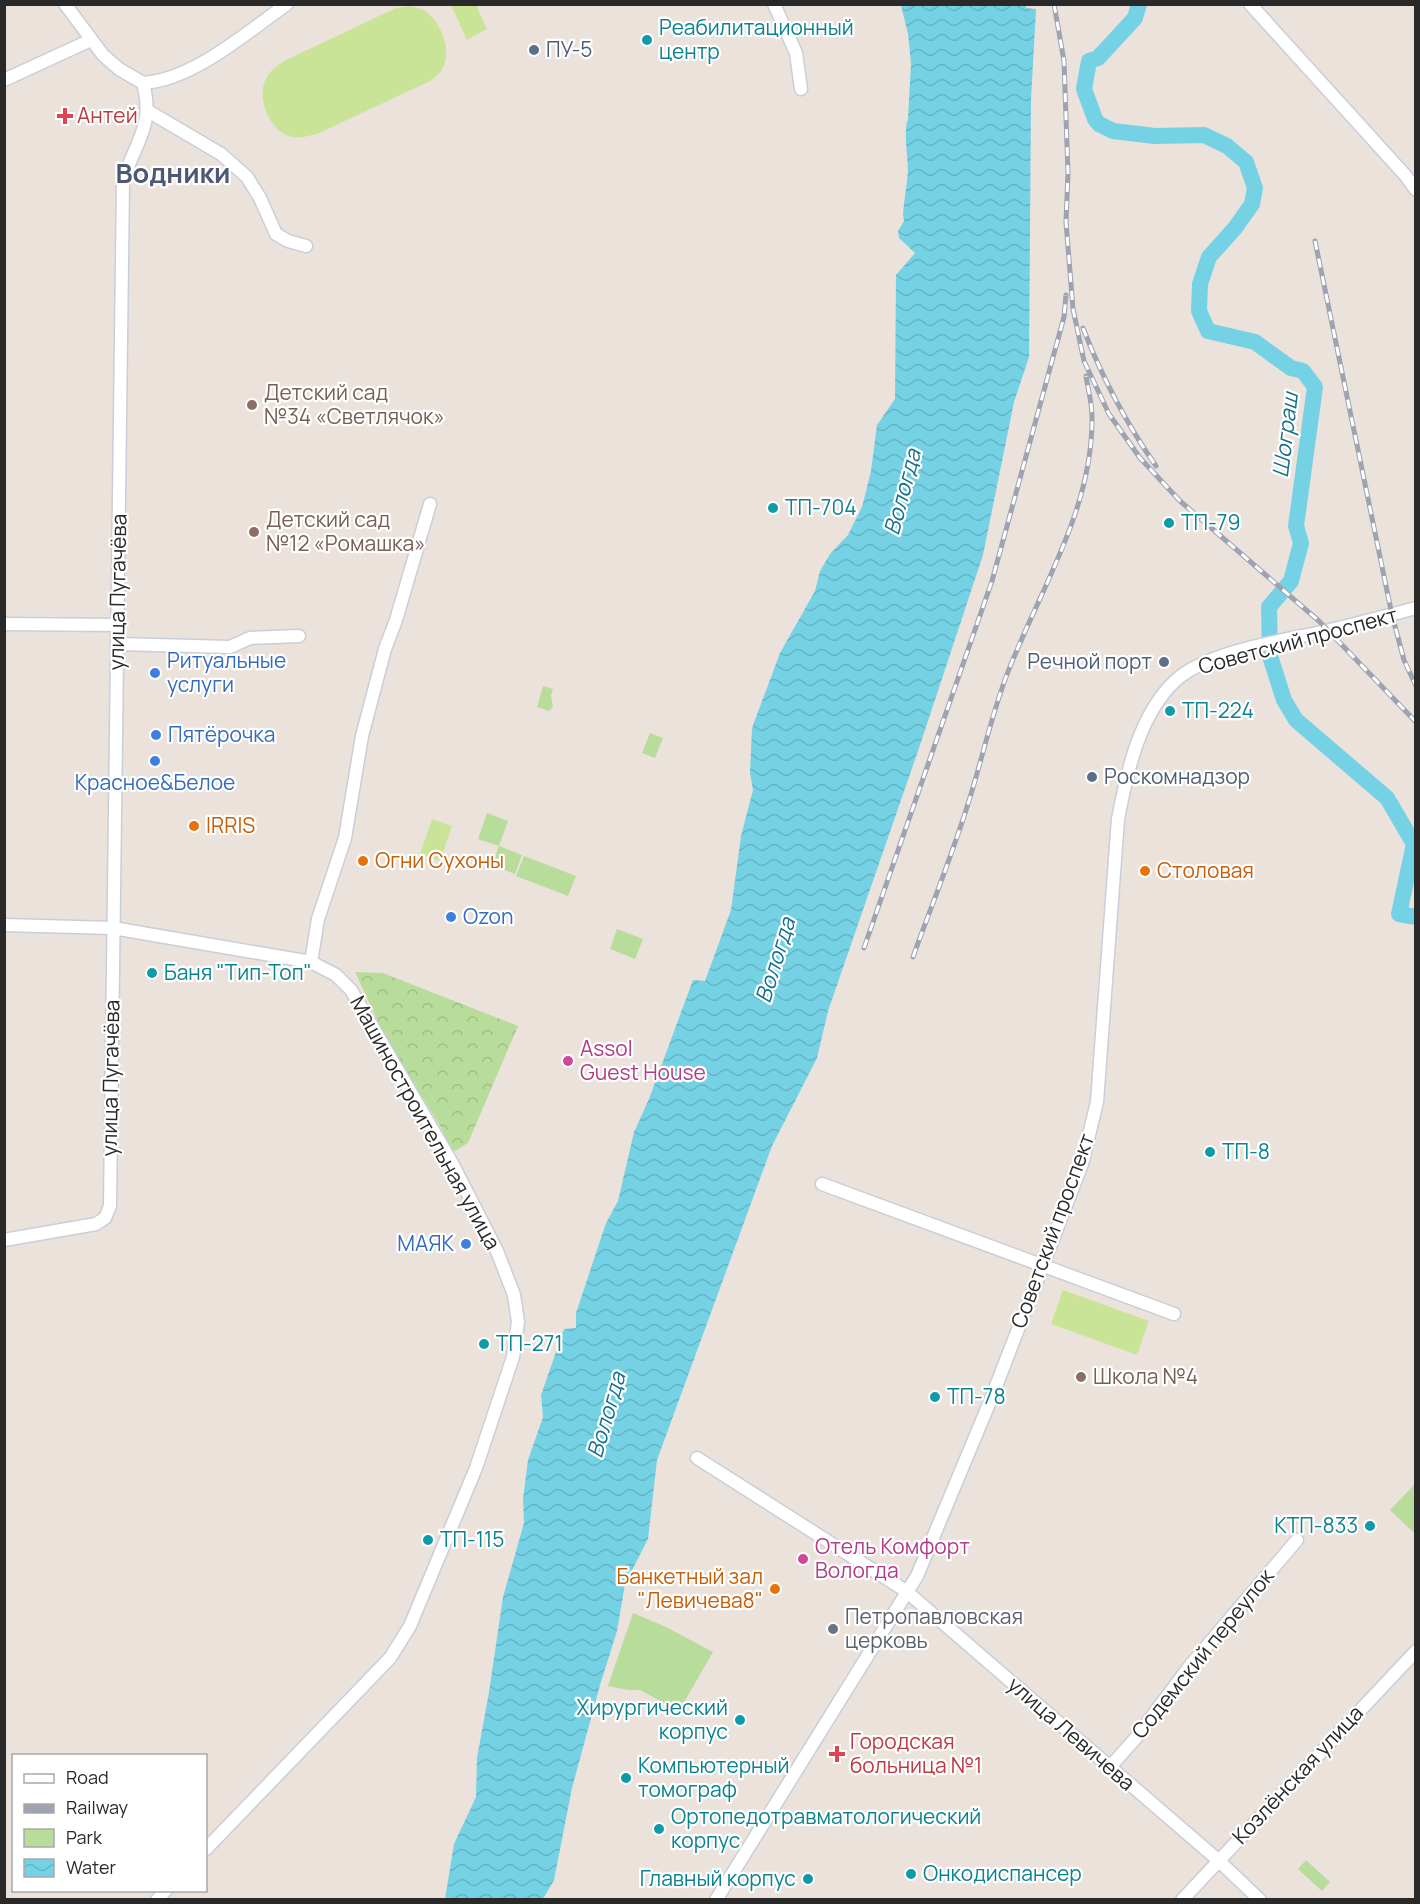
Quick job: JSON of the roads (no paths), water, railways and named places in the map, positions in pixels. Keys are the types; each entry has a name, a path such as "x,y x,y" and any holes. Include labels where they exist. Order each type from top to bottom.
{"street":[{"path":"65,4 103,55 119,69 143,83 169,79 202,64 287,4"},
{"path":"774,4 796,53 801,89"},
{"path":"1250,4 1406,175 1416,190"},
{"path":"4,80 91,40"},
{"name":"улица Пугачёва","path":"4,1240 96,1224 105,1218 110,1206 123,182 129,161 146,129 148,111 143,83"},
{"path":"148,111 221,154 247,177 260,198 276,234 288,242 306,246"},
{"path":"311,962 318,919 345,838 362,736 385,649 396,620 430,504"},
{"name":"Советский проспект","path":"716,1899 916,1576 991,1399 1082,1164 1097,1102 1117,825 1125,779 1151,715 1163,694 1176,680 1203,664 1296,637 1416,608"},
{"path":"4,624 117,626"},
{"path":"117,644 230,647 250,638 299,636"},
{"name":"Машиностроительная улица","path":"4,925 113,928 311,962 336,975 351,990 452,1163 497,1251 514,1295 518,1322 513,1357 476,1468 410,1626 390,1658 207,1848"},
{"path":"822,1184 1174,1314"},
{"name":"улица Левичева","path":"697,1458 906,1592 1108,1768 1218,1860 1260,1899"},
{"name":"Содемский переулок","path":"1108,1768 1136,1739 1189,1667 1297,1540"},
{"name":"Козлёнская улица","path":"1182,1899 1415,1652"}],"water":[{"name":"Вологда","path":"1026,4 1026,8 1036,9 1031,99 1029,357 1014,402 983,555 828,1011 817,1058 772,1146 657,1460 648,1539 625,1584 617,1631 572,1788 554,1880 543,1899 445,1899 454,1844 476,1797 477,1758 503,1597 524,1523 523,1499 528,1460 543,1417 541,1395 564,1329 576,1328 576,1313 606,1223 618,1201 634,1132 649,1099 693,980 705,981 731,910 741,836 753,790 750,773 752,728 780,653 815,591 820,571 830,554 848,535 862,507 871,471 877,425 895,399 896,275 915,253 899,238 898,231 904,221 908,171 906,130 911,63 908,34 901,5"},
{"path":"1131,4 1143,5 1142,14 1134,30 1121,43 1098,58 1128,19"}],"waterway":[{"name":"Шограш","path":"1139,4 1135,18 1098,58 1089,61 1084,89 1095,119 1099,124 1113,131 1155,136 1204,135 1227,146 1246,162 1255,188 1252,204 1235,228 1209,257 1200,284 1199,311 1208,331 1255,342 1291,368 1303,371 1315,387 1296,526 1301,543 1291,581 1269,607 1270,656 1284,700 1296,720 1387,798 1414,844 1399,914 1416,917"}],"railway":[{"path":"1054,4 1064,61 1068,173 1066,222 1073,309 1084,361 1109,414 1140,458 1180,501 1319,621 1416,722"},
{"path":"1315,241 1392,615 1404,660 1416,686"},
{"path":"864,948 992,581 1064,317 1066,295"},
{"path":"1083,328 1115,399 1156,466"},
{"path":"913,957 961,826 1006,677 1074,518 1090,452 1092,417 1086,376"}],"place":[{"name":"Реабилитационный центр","path":"647,40"},
{"name":"ПУ-5","path":"534,50"},
{"name":"Антей","path":"65,116"},
{"name":"Детский сад №34 «Светлячок»","path":"252,405"},
{"name":"ТП-704","path":"773,508"},
{"name":"ТП-79","path":"1169,523"},
{"name":"Детский сад №12 «Ромашка»","path":"254,532"},
{"name":"Речной порт","path":"1164,662"},
{"name":"Ритуальные услуги","path":"155,673"},
{"name":"ТП-224","path":"1170,711"},
{"name":"Пятёрочка","path":"156,735"},
{"name":"Красное&Белое","path":"155,761"},
{"name":"Роскомнадзор","path":"1092,777"},
{"name":"IRRIS","path":"194,826"},
{"name":"Огни Сухоны","path":"363,861"},
{"name":"Столовая","path":"1145,871"},
{"name":"Ozon","path":"451,917"},
{"name":"Баня \"Тип-Топ\"","path":"152,973"},
{"name":"Assol Guest House","path":"568,1061"},
{"name":"ТП-8","path":"1210,1152"},
{"name":"МАЯК","path":"466,1244"},
{"name":"ТП-271","path":"484,1344"},
{"name":"Школа №4","path":"1081,1377"},
{"name":"ТП-78","path":"935,1397"},
{"name":"КТП-833","path":"1370,1526"},
{"name":"ТП-115","path":"428,1540"},
{"name":"Отель Комфорт Вологда","path":"803,1559"},
{"name":"Банкетный зал \"Левичева8\"","path":"775,1589"},
{"name":"Петропавловская церковь","path":"833,1629"},
{"name":"Хирургический корпус","path":"740,1720"},
{"name":"Городская больница №1","path":"837,1754"},
{"name":"Компьютерный томограф","path":"626,1778"},
{"name":"Ортопедотравматологический корпус","path":"659,1829"},
{"name":"Онкодиспансер","path":"911,1874"},
{"name":"Главный корпус","path":"808,1879"}],"district":[{"name":"Водники","path":"173,174"}]}
